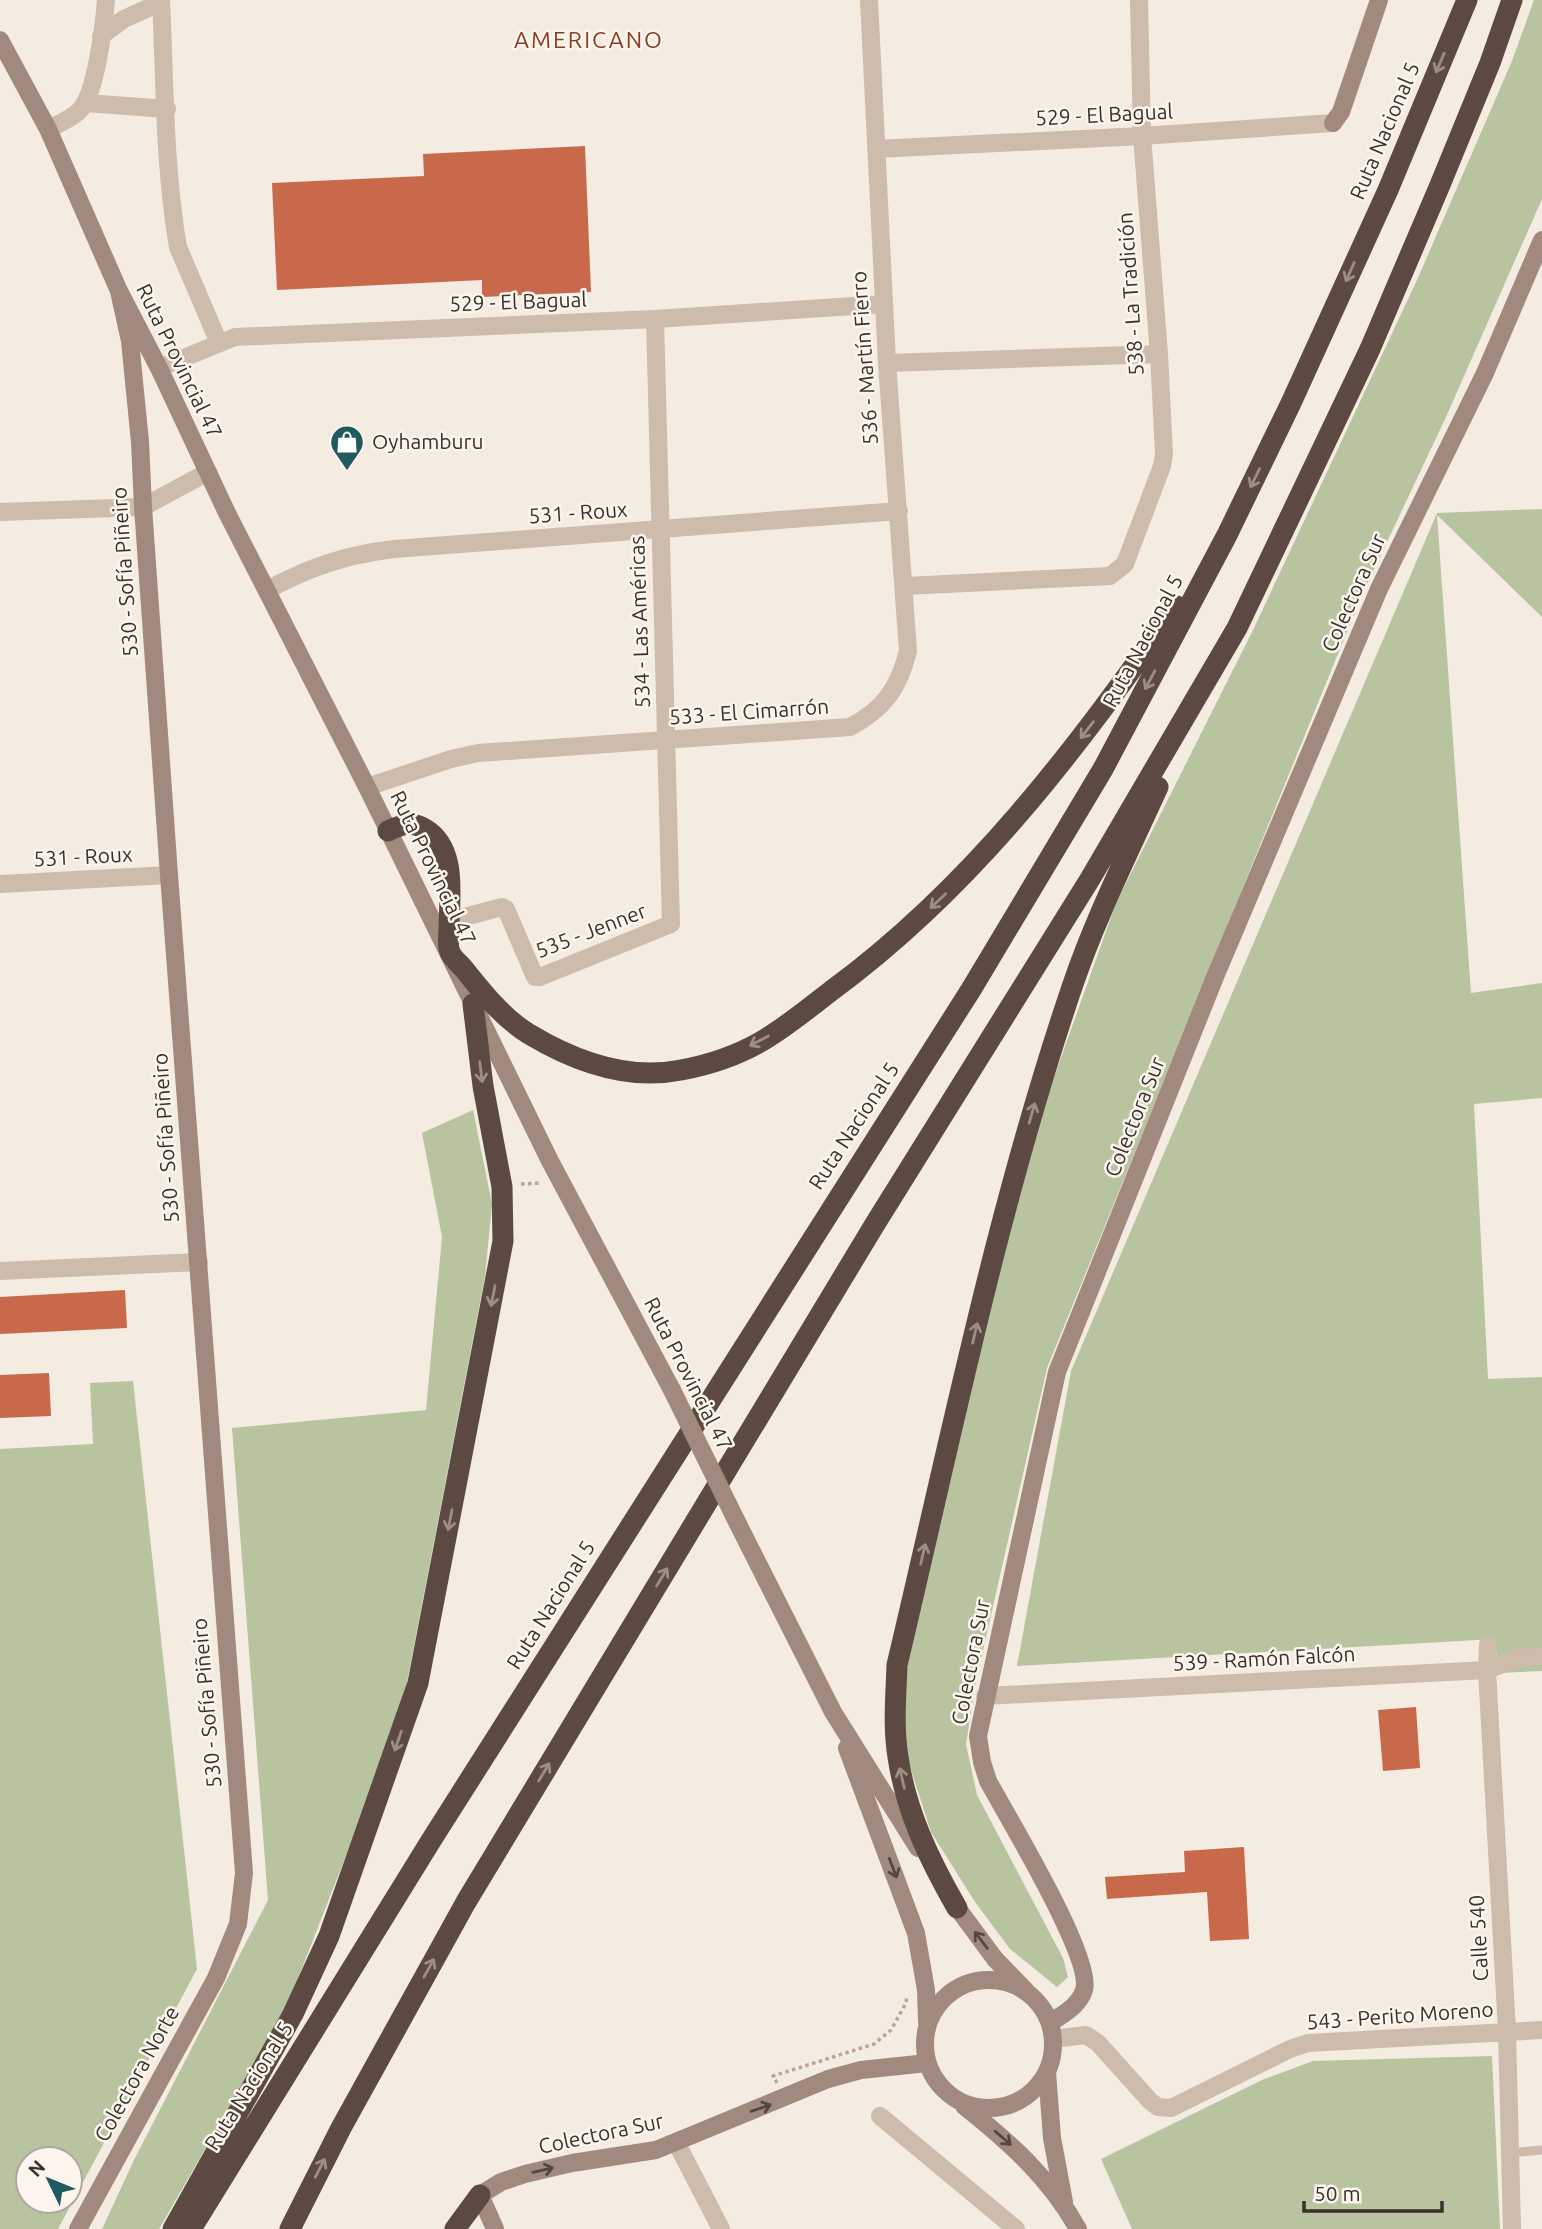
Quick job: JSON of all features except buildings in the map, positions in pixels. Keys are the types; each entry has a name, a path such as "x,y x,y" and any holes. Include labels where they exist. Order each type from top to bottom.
{"highway":[{"name":"Ruta Nacional 5","path":"191,2229 432,1839 972,988 1103,769 1227,536 1297,390 1388,190 1466,0"},
{"path":"957,1908 923,1844 908,1805 898,1756 895,1714 897,1665 999,1226 1036,1097 1073,984 1176,747 1237,628 1370,349 1490,63 1512,0"},
{"path":"388,831 401,824 410,823 429,831 439,840 446,851 449,876 449,951 484,994 525,1031 561,1053 602,1068 640,1072 679,1070 718,1059 761,1042 864,967 966,875 1027,807 1101,713 1227,536"},
{"path":"289,2229 341,2127 466,1902 875,1224 1090,879 1237,628"},
{"path":"173,2229 293,2014 329,1936 418,1683 503,1241 502,1187 483,1086 473,1004"},
{"path":"455,2229 480,2195"}],"street":[{"path":"48,129 78,113 86,103 106,0"},
{"name":"536 - Martín Fierro","path":"869,0 887,363 908,651 903,673 881,705"},
{"name":"538 - La Tradición","path":"905,586 1110,576 1116,574 1125,564 1162,466 1164,454 1160,354 1142,136 1139,0"},
{"name":"529 - El Bagual","path":"876,149 1142,136 1333,123 1341,112 1379,0"},
{"path":"101,36 124,19 161,1 169,157 178,247 219,343"},
{"name":"Ruta Provincial 47","path":"0,40 48,129 119,291 314,687 449,951 550,1161 672,1390 833,1712 957,1908 995,1959 1026,1991"},
{"path":"86,103 167,109"},
{"name":"Colectora Sur","path":"1052,2031 1077,2004 1084,1991 1086,1979 1080,1957 1064,1922 988,1780 978,1736 1057,1372 1215,977 1379,589 1485,373 1542,240"},
{"name":"530 - Sofía Piñeiro","path":"119,291 130,341 141,442 143,507 169,875 244,1873 238,1924 216,1978"},
{"name":"529 - El Bagual","path":"159,368 235,337 655,319 884,304"},
{"name":"534 - Las Américas","path":"655,319 671,924"},
{"path":"887,363 1160,354"},
{"path":"0,512 143,507 208,472"},
{"name":"531 - Roux","path":"267,590 304,570 358,554 394,549 899,511"},
{"name":"533 - El Cimarrón","path":"367,787 451,759 478,753 850,727 867,718 881,705"},
{"name":"531 - Roux","path":"0,884 169,875"},
{"name":"535 - Jenner","path":"449,922 502,907 506,909 535,977 671,924"},
{"path":"0,1271 199,1262"},
{"name":"Calle 540","path":"1488,1644 1487,1670 1507,2031 1512,2229"},
{"name":"539 - Ramón Falcón","path":"985,1696 1487,1670 1518,1658 1542,1656"},
{"name":"Ruta Provincial 47","path":"833,1712 911,1915 926,1990 928,2025"},
{"name":"Colectora Norte","path":"78,2229 216,1978"},
{"path":"950,2096 966,2105 1004,2107 1022,2099 1036,2087 1047,2072 1052,2056 1052,2031 1041,2005 1026,1991 1008,1982 988,1980 968,1983 951,1992 936,2007 928,2025 925,2050 927,2063 936,2081 950,2096 1019,2152 1065,2205 1077,2229"},
{"name":"543 - Perito Moreno","path":"1052,2031 1087,2035 1098,2043 1150,2101 1158,2106 1171,2108 1290,2049 1308,2043 1542,2030"},
{"name":"Colectora Sur","path":"480,2195 501,2182 525,2174 572,2163 656,2150 828,2079 861,2070 927,2063"},
{"path":"1047,2072 1052,2138 1065,2205"},
{"path":"880,2116 1016,2229"},
{"path":"676,2142 721,2229"},
{"path":"480,2195 495,2229"}],"lane":[{"path":"1509,2153 1542,2150"}],"path":[{"path":"784,2099 774,2076 874,2044 891,2030 906,2003 907,1993"}],"green space":[{"path":"1534,0 1542,0 1542,199 1446,417 1362,595 1047,1368 975,1686 966,1744 977,1795 1063,1958 1068,1977 1057,1987 1010,1949 975,1902 931,1832 905,1751 904,1687 911,1646 1021,1170 1116,903 1253,630 1417,280 1512,61"},
{"path":"1542,509 1542,617 1437,515 1471,993 1542,983 1542,1098 1474,1104 1488,1379 1542,1377 1542,1671 1499,1673 1495,1639 1017,1666 1071,1371 1437,513"},
{"path":"473,1110 492,1204 485,1276 407,1682 383,1761 286,2009 159,2229 102,2229 134,2160 268,1900 232,1428 426,1410 442,1237 422,1133"},
{"path":"133,1381 197,1969 84,2180 84,2145 14,2145 14,2215 65,2215 58,2229 0,2229 0,1449 93,1444 90,1383"},
{"path":"1492,2056 1500,2229 1132,2229 1101,2159 1262,2080 1313,2061"}],"place":[{"name":"Oyhamburu","path":"347,472"}],"district":[{"name":"AMERICANO","path":"589,40"}]}
